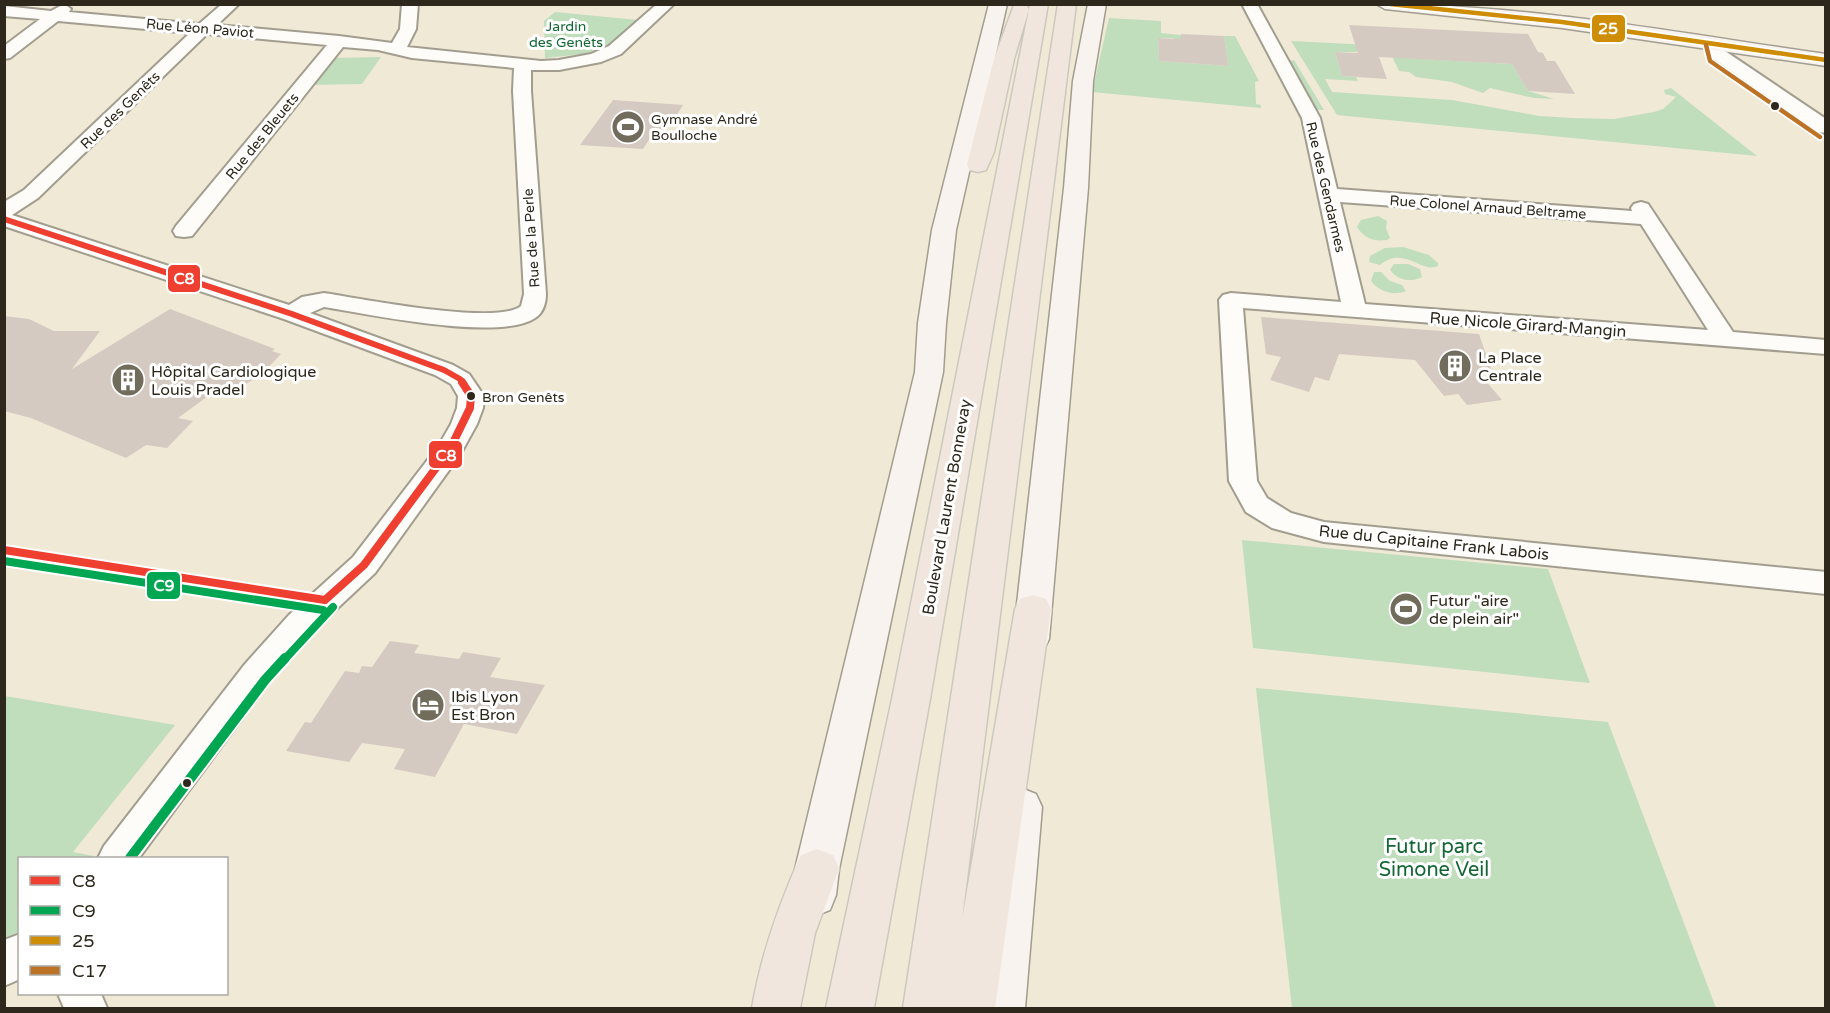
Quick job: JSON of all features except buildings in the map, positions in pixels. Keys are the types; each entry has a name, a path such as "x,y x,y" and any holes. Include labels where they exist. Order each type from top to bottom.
{"highway":[{"path":"978,165 1004,59 1021,4"},
{"name":"Boulevard Laurent Bonnevay","path":"850,1008 911,699 1039,4"},
{"path":"927,1008 1090,5"},
{"path":"971,1008 1033,609"},
{"path":"776,1008 792,933 817,869"}],"main road":[{"path":"929,372 932,323 944,230 998,4"},
{"path":"1385,4 1532,19"},
{"path":"1433,4 1826,60"},
{"path":"1001,1008 1023,794 1033,609 1076,188 1090,5"},
{"path":"797,1008 810,942 817,869 929,372 946,323 978,165"}],"street":[{"path":"4,54 70,4"},
{"name":"Rue des Genêts","path":"4,212 31,194 232,4"},
{"path":"396,48 401,45 410,22 410,4"},
{"name":"Rue Léon Paviot","path":"4,11 339,41 396,48 411,53 541,66 559,65 604,55 621,46 667,4"},
{"name":"Rue des Gendarmes","path":"1249,4 1311,118 1355,311"},
{"name":"Rue des Bleuets","path":"184,231 339,41"},
{"path":"1717,45 1717,53 1826,128"},
{"name":"Rue de la Perle","path":"292,314 310,302 324,300 430,316 487,320 515,318 525,314 531,308 535,294 522,92 523,63"},
{"name":"Rue Colonel Arnaud Beltrame","path":"1329,195 1643,213 1726,340"},
{"path":"4,219 292,314 444,370 460,379 471,396 470,408 450,449 364,565 300,624 257,673 118,857"},
{"name":"Rue Nicole Girard-Mangin","path":"1231,300 1826,348"},
{"name":"Rue du Capitaine Frank Labois","path":"1231,300 1243,481 1256,505 1282,521 1324,532 1826,583"},
{"path":"4,966 18,955"}],"green space":[{"name":"Jardin des Genêts","path":"555,12 638,20 610,44 592,53 545,58 544,21"},
{"path":"1109,18 1161,21 1161,33 1181,35 1181,44 1174,44 1174,38 1158,38 1159,61 1228,66 1224,36 1235,36 1259,81 1255,82 1256,104 1261,105 1261,108 1092,92"},
{"path":"1291,41 1391,46 1405,58 1512,64 1528,91 1554,99 1534,98 1490,88 1483,93 1452,82 1416,77 1409,72 1399,71 1390,52 1335,52 1342,76 1356,77 1358,81 1325,79 1332,92 1452,100 1539,116 1614,119 1663,109 1676,97 1665,94 1664,90 1671,88 1757,156 1337,115"},
{"path":"381,57 362,84 309,85 331,58"},
{"path":"1294,60 1324,110 1314,110 1287,62"},
{"path":"1378,216 1387,221 1386,228 1390,238 1387,240 1370,238 1357,227 1361,220"},
{"path":"1403,247 1429,255 1438,263 1438,266 1425,266 1397,258 1380,265 1369,262 1370,256 1385,248"},
{"path":"1394,264 1408,264 1420,269 1422,277 1413,280 1400,278 1390,270"},
{"path":"1374,272 1381,272 1390,281 1402,285 1406,291 1392,293 1378,288 1371,281"},
{"name":"Futur \"aire de plein air\"","path":"1242,540 1548,569 1590,683 1253,648"},
{"name":"Futur parc Simone Veil","path":"1256,688 1608,722 1716,1008 1292,1008"},
{"path":"5,696 175,725 73,852 93,857 18,857 18,936 5,946"}],"transit line":[{"name":"25","path":"1390,4 1562,22 1826,60"},
{"name":"C17","path":"1706,45 1710,61 1820,137"},
{"name":"C8","path":"4,219 292,314 444,370 460,379 471,396 470,408 450,449 364,565 325,600"},
{"name":"C8","path":"4,550 325,600"},
{"name":"C9","path":"4,561 323,610"},
{"name":"C9","path":"131,857 265,680 333,607"}],"place":[{"name":"Gymnase André Boulloche","path":"628,127"},
{"name":"La Place Centrale","path":"1455,366"},
{"name":"Hôpital Cardiologique Louis Pradel","path":"128,380"},
{"name":"Bron Genêts","path":"471,396"},
{"name":"Futur \"aire de plein air\"","path":"1406,609"},
{"name":"Ibis Lyon Est Bron","path":"428,705"}]}
